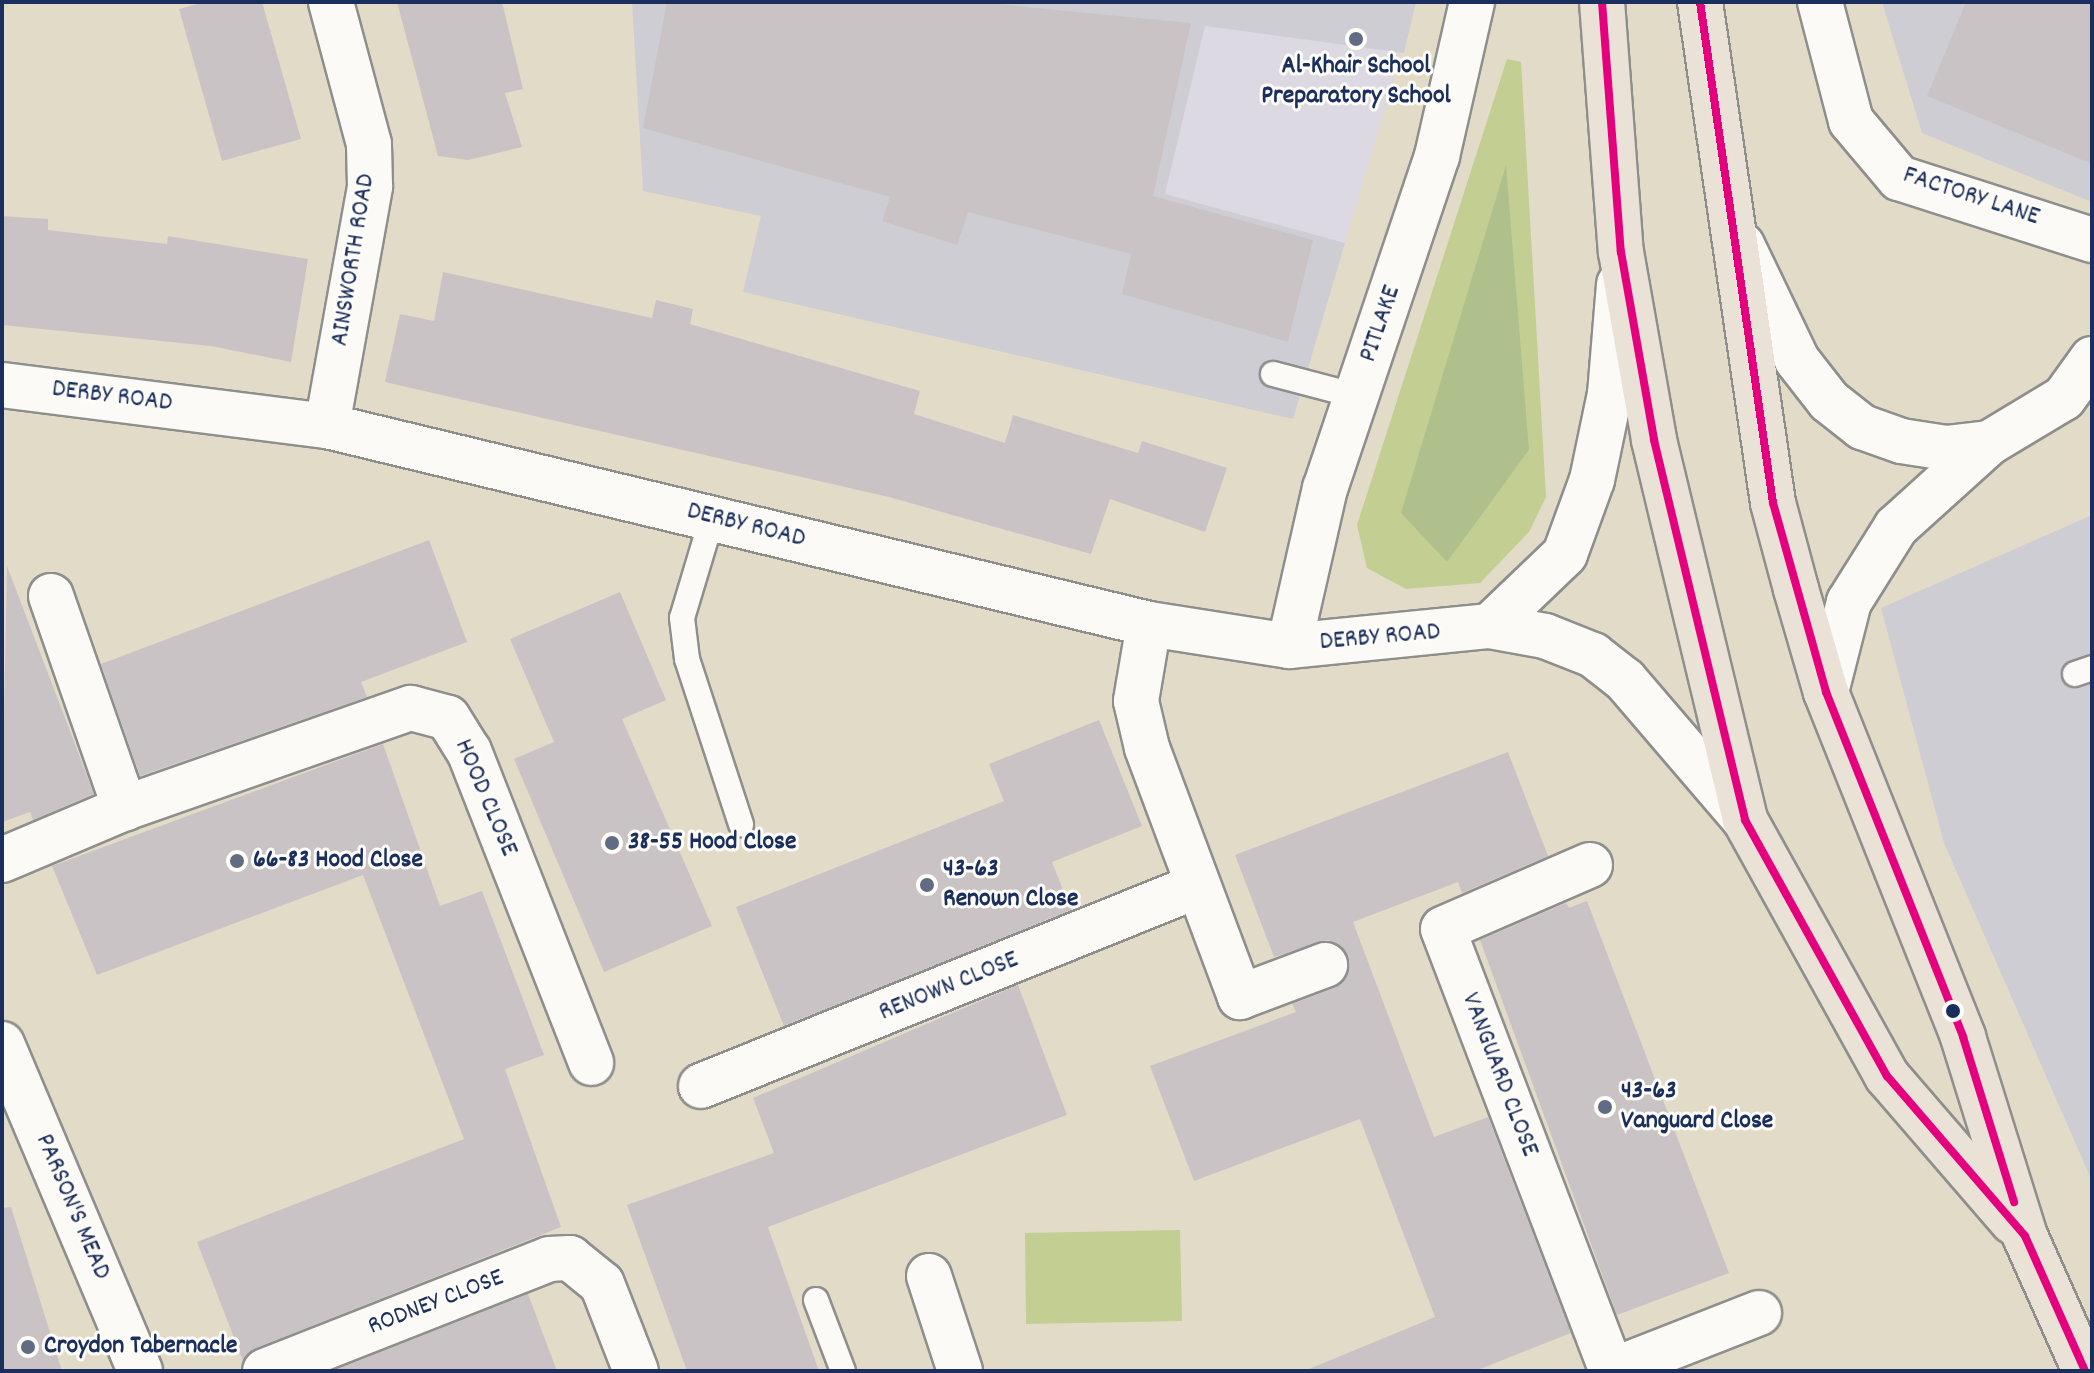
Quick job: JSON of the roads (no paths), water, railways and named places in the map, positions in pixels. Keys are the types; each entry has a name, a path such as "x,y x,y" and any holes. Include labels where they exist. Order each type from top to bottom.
{"main road":[{"path":"1602,2 1621,252 1667,505 1745,820 1887,1076 2025,1236"},
{"path":"1700,2 1773,503 1826,692 1963,1037 2025,1236 2085,1371"}],"street":[{"name":"AINSWORTH ROAD","path":"327,426 370,186 369,144 331,2"},
{"name":"PITLAKE","path":"1289,646 1314,526 1437,156 1472,2"},
{"name":"FACTORY LANE","path":"1820,2 1851,121 1899,178 2092,240"},
{"path":"1734,228 1797,360 1829,401 1862,427 1901,441 1946,448 1989,443"},
{"path":"1490,626 1565,554 1592,480 1610,394 1621,252"},
{"path":"1826,692 1849,602 1868,564 1940,480 1989,443 2064,398 2092,359"},
{"name":"DERBY ROAD","path":"2,385 327,426 1149,624 1289,646 1490,626 1545,636 1593,655 1625,680 1745,820"},
{"path":"51,596 125,808"},
{"path":"1149,624 1136,701 1197,886 1240,997 1325,965"},
{"name":"HOOD CLOSE","path":"2,860 125,808 411,708 448,718 469,751 591,1063"},
{"name":"VANGUARD CLOSE","path":"1590,865 1443,929 1612,1371 1759,1313"},
{"name":"RENOWN CLOSE","path":"701,1086 1197,886"},
{"name":"PARSON'S MEAD","path":"2,1044 140,1371"},
{"name":"RODNEY CLOSE","path":"265,1371 549,1259 570,1258 602,1284 636,1371"},
{"path":"929,1276 960,1371"}],"lane":[{"path":"1273,374 1357,396"},
{"path":"712,518 682,618 687,659 741,824"},
{"path":"816,1300 843,1371"}],"place":[{"name":"Al-Khair School Preparatory School","path":"1356,39"},
{"name":"38-55 Hood Close","path":"612,843"},
{"name":"66-83 Hood Close","path":"237,861"},
{"name":"43-63 Renown Close","path":"927,885"},
{"name":"43-63 Vanguard Close","path":"1605,1107"},
{"name":"Croydon Tabernacle","path":"28,1347"}]}
